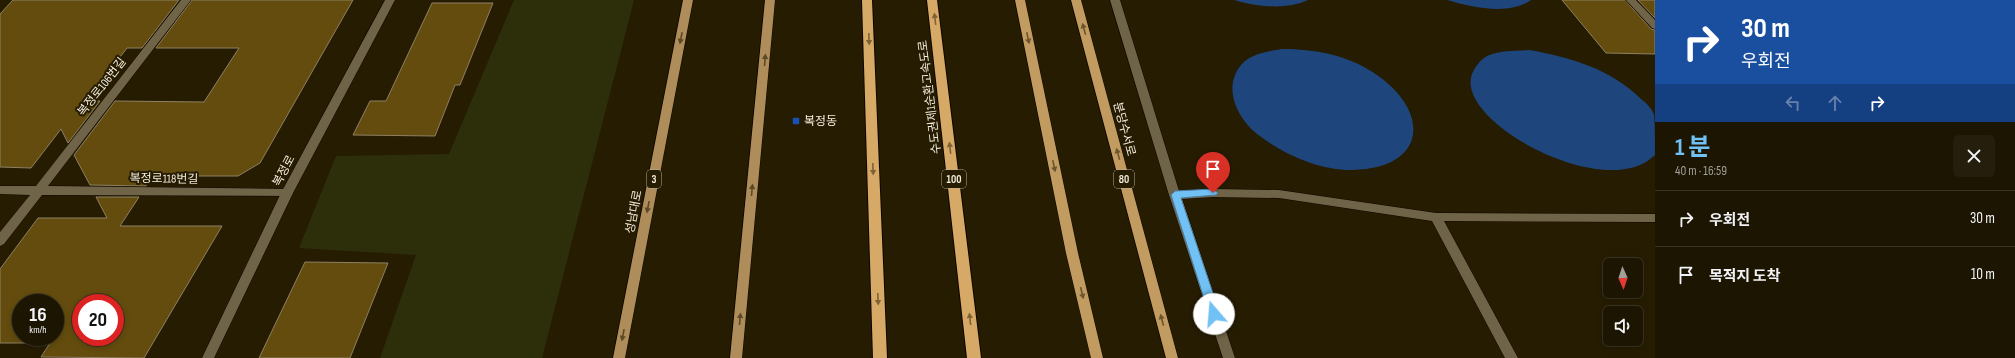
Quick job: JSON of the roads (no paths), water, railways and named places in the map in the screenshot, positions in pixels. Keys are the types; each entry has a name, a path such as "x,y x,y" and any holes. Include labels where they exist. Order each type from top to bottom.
{"highway":[{"path":"867,0 880,358"},
{"name":"수도권제1순환고속도로","path":"932,0 974,358"},
{"path":"1020,0 1072,253 1098,358"},
{"name":"분당수서로","path":"1076,0 1172,358"}],"main road":[{"name":"성남대로","path":"619,358 688,0"},
{"path":"736,358 770,0"}],"street":[{"name":"복정로106번길","path":"40,190 186,0"},
{"name":"복정로","path":"208,358 287,194 390,0"},
{"path":"1115,0 1175,195 1229,358"},
{"path":"1631,0 1655,26"},
{"name":"복정로118번길","path":"0,190 287,194"},
{"path":"0,241 40,190"},
{"path":"1175,195 1213,193 1279,194 1436,217 1655,218"},
{"path":"1436,217 1512,358"}],"water":[{"path":"1234,0 1308,0 1291,5 1262,6"},
{"path":"1447,0 1531,0 1512,8 1490,9"},
{"path":"1282,49 1306,50 1342,57 1374,73 1393,88 1406,104 1412,120 1413,135 1407,149 1395,160 1377,167 1352,170 1339,169 1302,160 1278,148 1257,134 1249,127 1237,109 1232,89 1234,79 1238,70 1249,58"},
{"path":"1529,50 1560,56 1603,72 1617,80 1647,104 1654,115 1655,155 1642,164 1623,169 1601,170 1578,165 1531,147 1510,134 1492,120 1479,105 1473,94 1471,78 1473,71 1482,60 1492,54 1508,51"}],"place":[{"name":"복정동","path":"796,121"}]}
